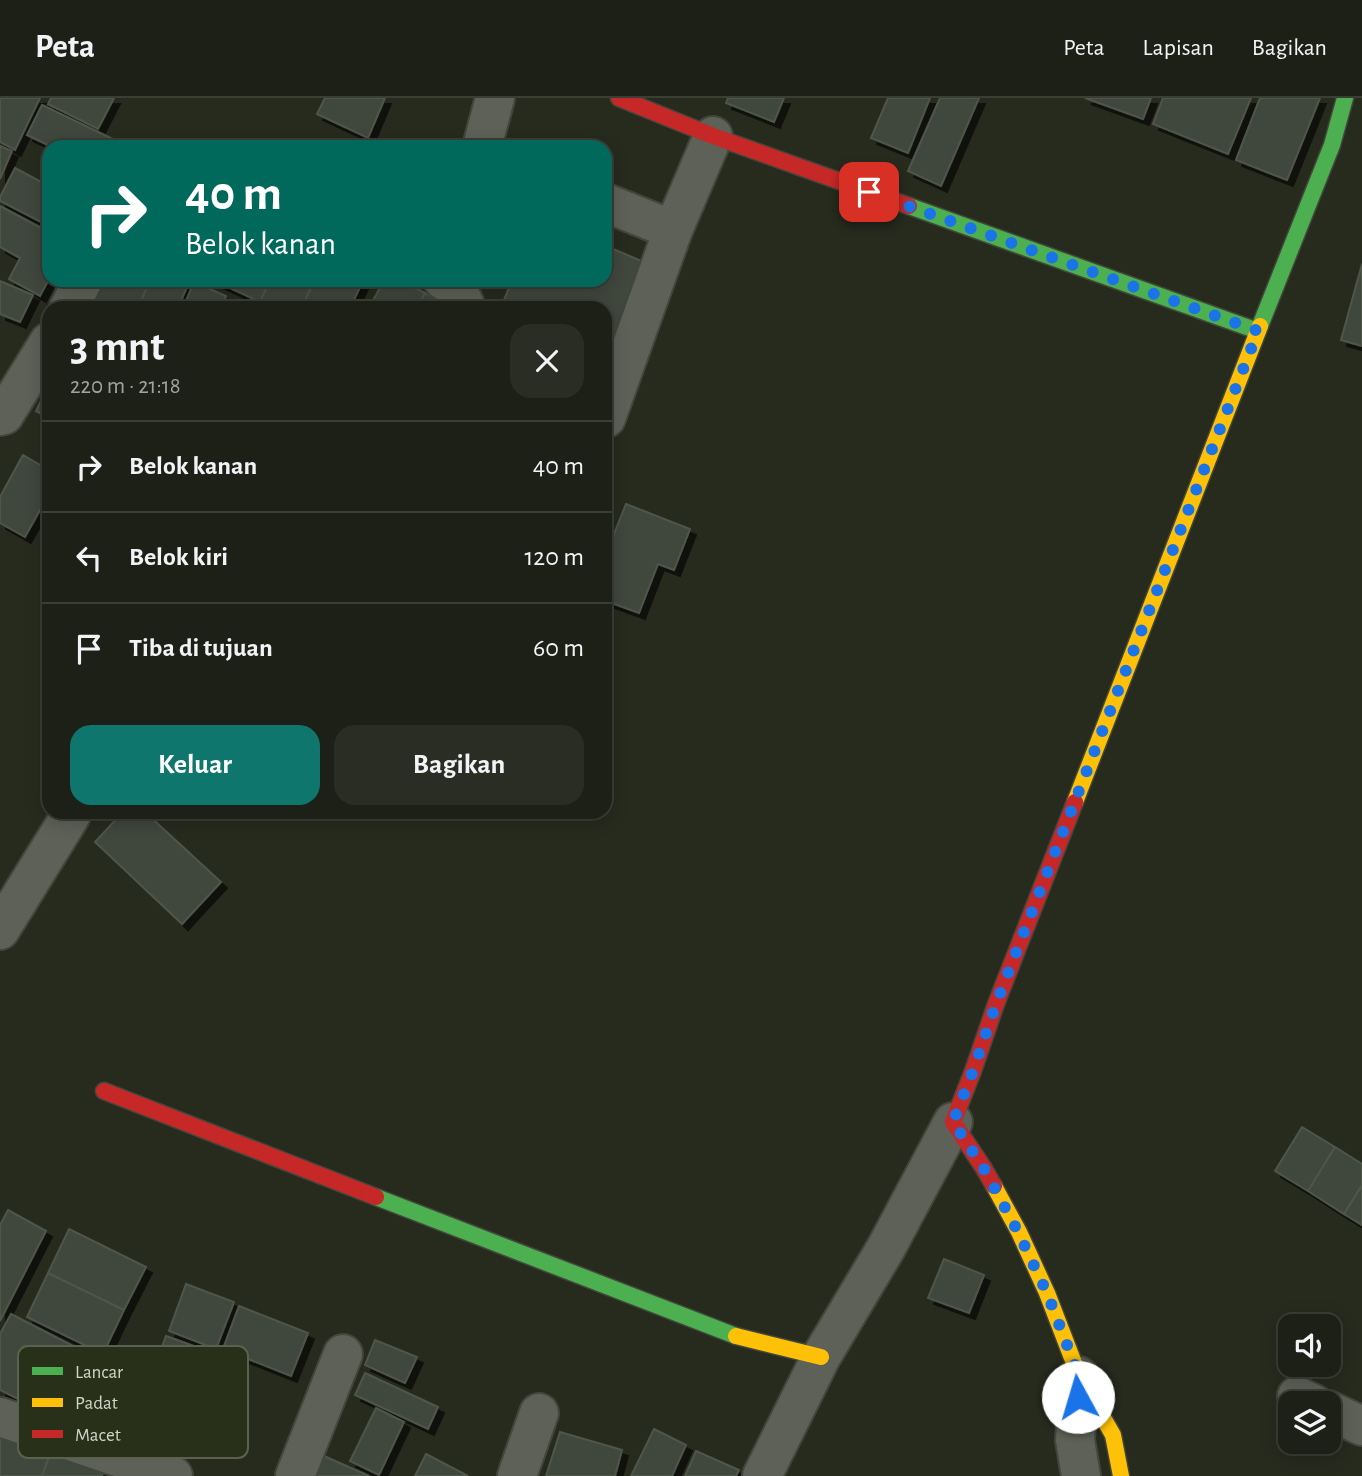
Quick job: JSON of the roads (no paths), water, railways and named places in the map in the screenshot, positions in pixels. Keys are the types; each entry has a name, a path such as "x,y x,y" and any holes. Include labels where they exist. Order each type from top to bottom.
{"street":[{"path":"484,140 495,98"},
{"path":"619,98 713,136 1258,331"},
{"path":"762,1476 821,1357 886,1248 953,1122 996,1004 1332,145 1345,98"},
{"path":"612,401 673,230 713,136"},
{"path":"612,205 673,230"},
{"path":"0,416 5,415 42,354"},
{"path":"0,930 69,819"},
{"path":"104,1091 732,1335 821,1357"},
{"path":"953,1122 983,1167 1047,1293 1079,1376 1114,1435 1121,1476"},
{"path":"295,1476 343,1354"},
{"path":"1079,1376 1075,1440 1081,1476"},
{"path":"517,1476 539,1413"},
{"path":"1341,1416 1362,1426"},
{"path":"0,1417 18,1423"},
{"path":"120,1458 173,1476"}]}
